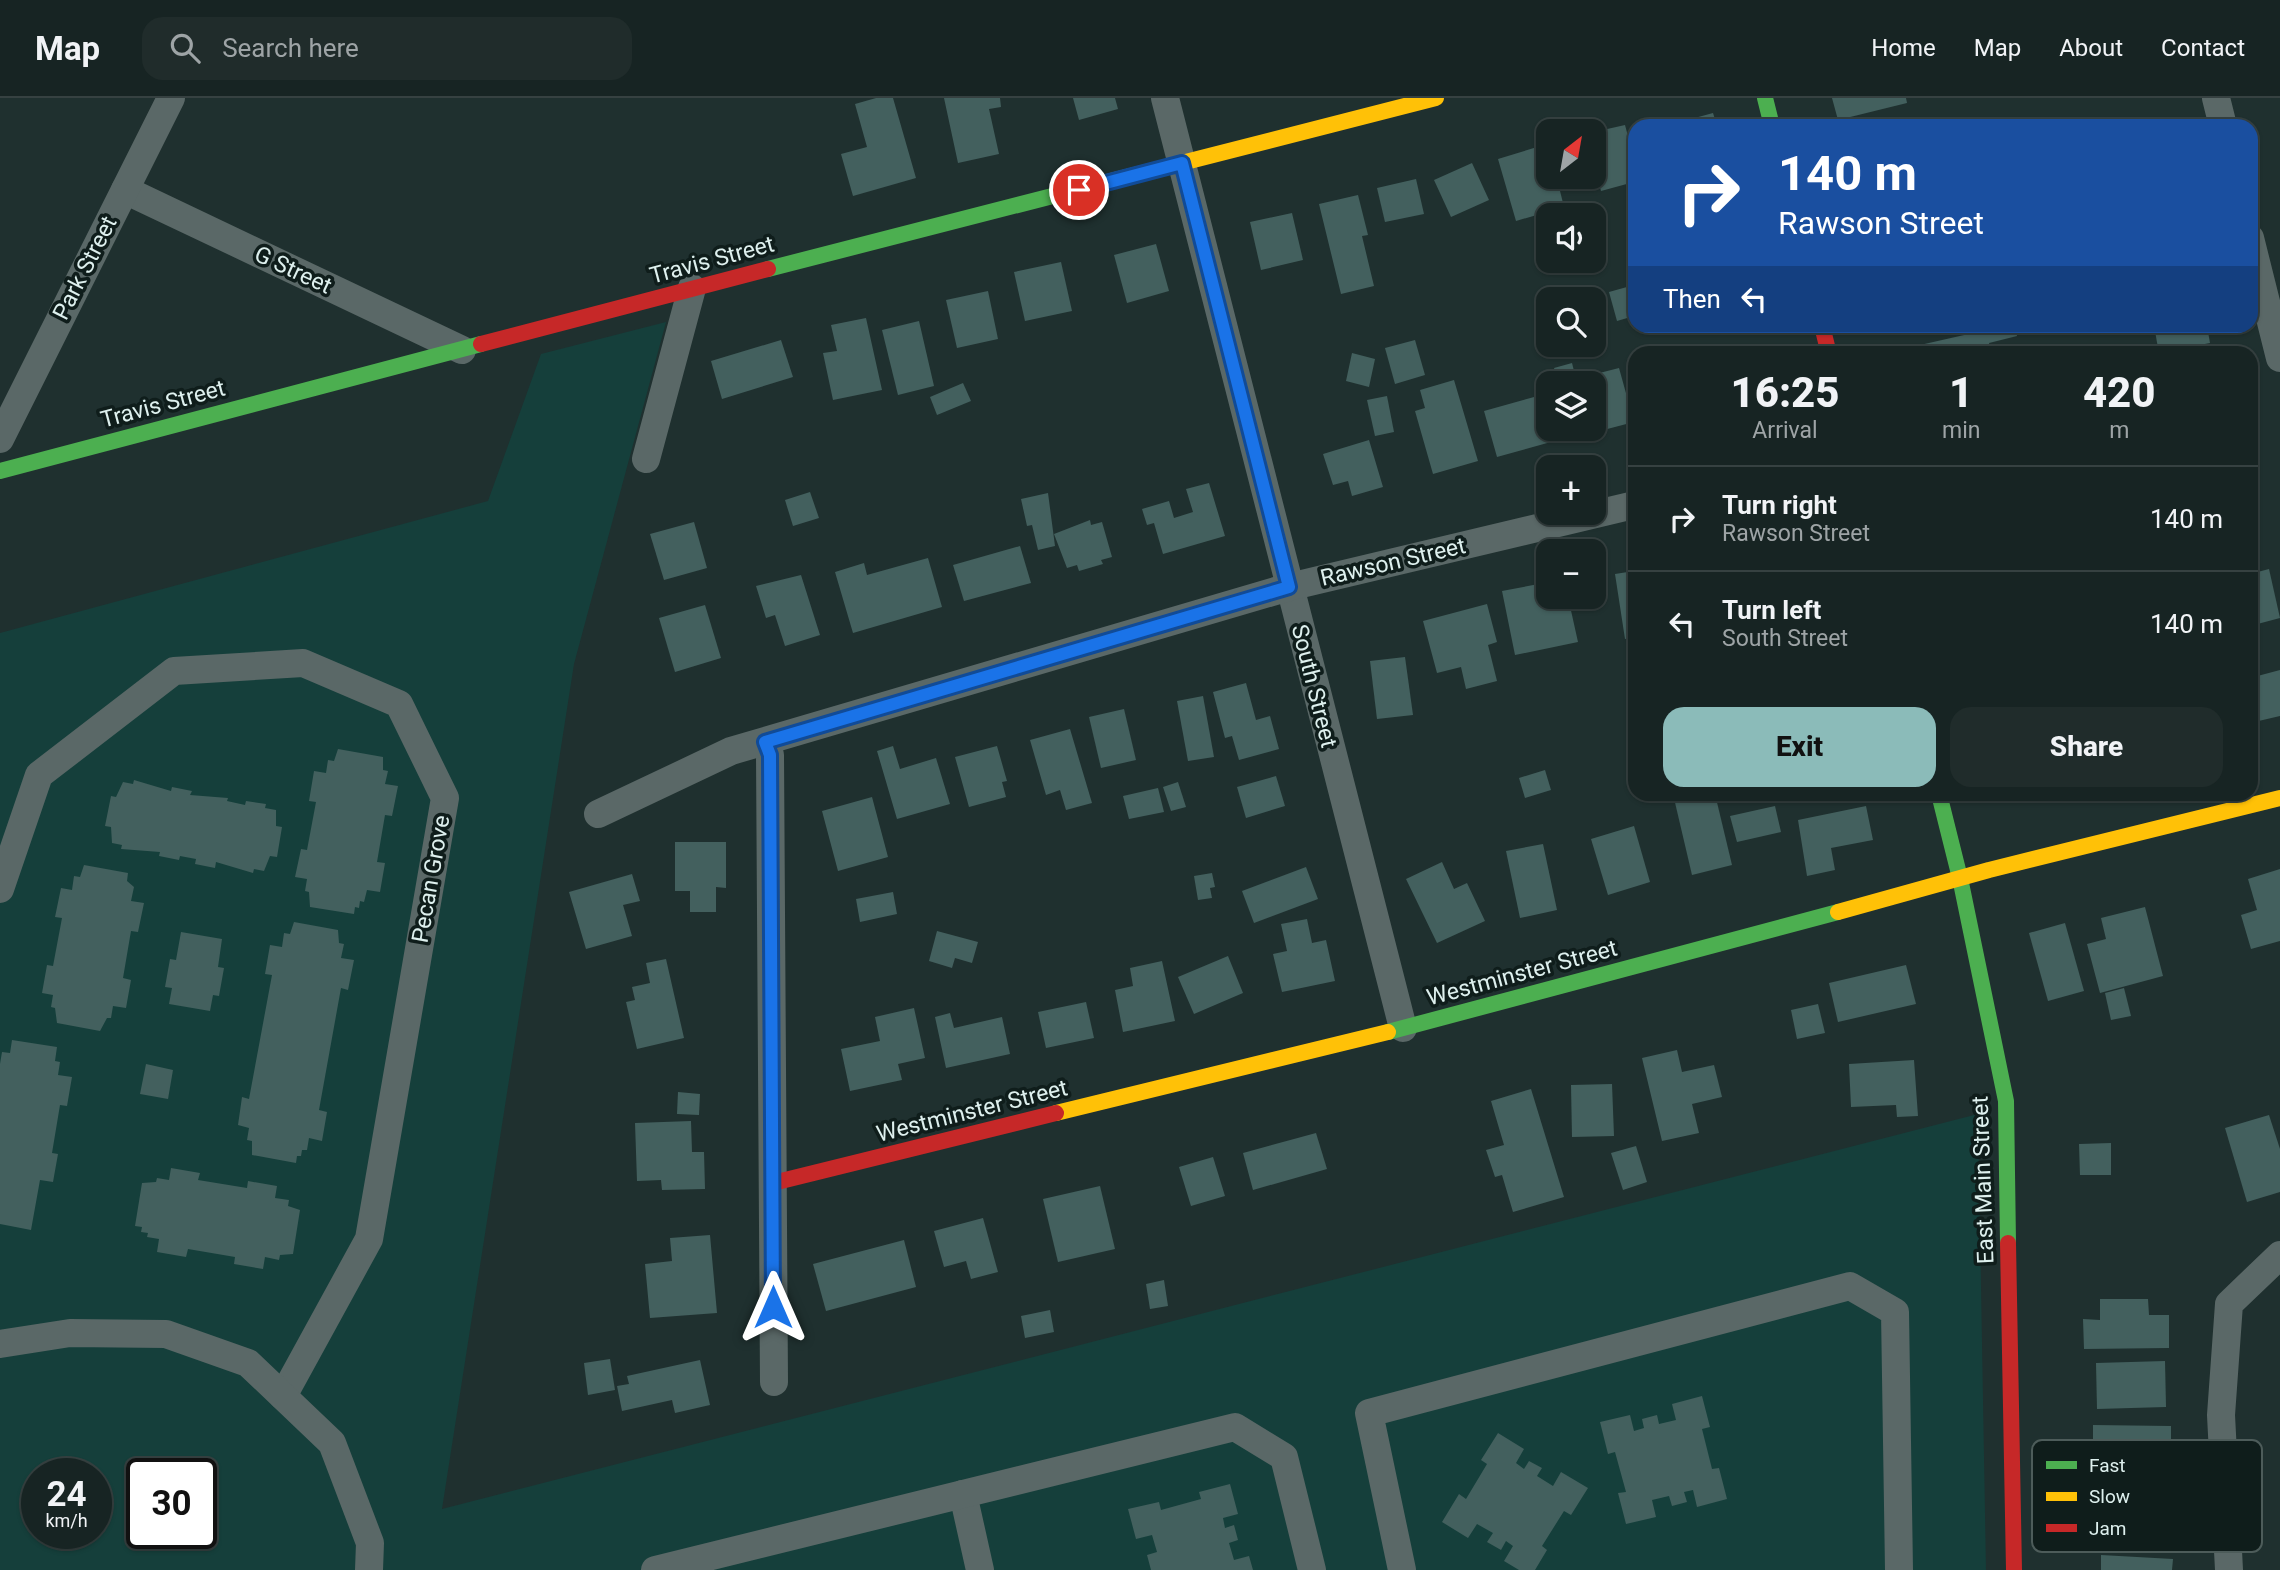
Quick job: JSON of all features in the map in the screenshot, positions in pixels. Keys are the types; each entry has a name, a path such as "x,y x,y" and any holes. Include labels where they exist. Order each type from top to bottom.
{"street":[{"name":"Park Street","path":"0,439 171,98"},
{"name":"South Street","path":"1166,98 1403,1028"},
{"name":"Travis Street","path":"0,471 692,288 1436,98"},
{"path":"1765,98 1770,119"},
{"path":"2216,98 2221,119"},
{"name":"G Street","path":"124,190 462,350"},
{"path":"2258,271 2280,358"},
{"path":"646,459 692,288"},
{"name":"Rawson Street","path":"598,814 731,751 1289,587 1628,506"},
{"name":"Pecan Grove","path":"0,889 39,775 174,671 303,663 399,704 445,798 369,1239 283,1396"},
{"path":"765,742 770,755 774,1382"},
{"name":"Westminster Street","path":"773,1183 1403,1028 1960,878 2280,798"},
{"name":"East Main Street","path":"1941,801 1960,878 2006,1101 2014,1570"},
{"path":"2222,1440 2221,1415 2229,1304 2280,1255"},
{"path":"1402,1570 1369,1413 1850,1286 1895,1312 1899,1570"},
{"path":"0,1345 70,1333 166,1334 248,1363 332,1443 370,1543 369,1570"},
{"path":"655,1570 1235,1427 1283,1457 1312,1570"},
{"path":"963,1494 980,1570"},
{"path":"2228,1552 2229,1570"}],"shaded area":[{"path":"666,322 574,664 442,1509 1978,1114 1986,1570 0,1570 0,633 488,501 541,354"}],"building":[{"path":"876,98 893,98 916,178 853,196 841,154 867,147 855,104"},
{"path":"944,98 1000,98 1001,107 989,109 999,154 958,163"},
{"path":"1073,98 1115,98 1118,109 1079,120"},
{"path":"1832,98 1906,98 1907,103 1838,119"},
{"path":"1713,113 1715,119 1691,119"},
{"path":"1625,125 1628,136 1628,184 1601,191 1606,189 1606,129"},
{"path":"1536,147 1536,189 1560,189 1563,203 1536,203 1536,215 1516,221 1498,159"},
{"path":"1472,163 1489,200 1451,217 1434,180"},
{"path":"1416,179 1424,214 1385,222 1377,188"},
{"path":"1358,195 1368,235 1362,236 1374,286 1341,294 1319,204"},
{"path":"1292,213 1303,260 1261,270 1250,222"},
{"path":"1156,244 1169,291 1127,303 1114,255"},
{"path":"1061,262 1072,311 1025,321 1014,272"},
{"path":"1628,287 1628,318 1617,321 1609,292"},
{"path":"988,291 998,339 957,348 946,300"},
{"path":"866,318 882,390 833,400 823,353 837,351 831,325"},
{"path":"919,321 934,386 898,395 882,330"},
{"path":"1973,333 2016,333 2017,336 1989,343 1990,346 1920,345"},
{"path":"2155,333 2208,333 2210,343 2195,346 2158,346"},
{"path":"781,340 793,377 722,399 711,361"},
{"path":"1415,340 1425,375 1395,384 1385,348"},
{"path":"1352,353 1375,359 1369,387 1346,381"},
{"path":"1572,363 1574,371 1555,371 1554,368"},
{"path":"1619,368 1628,400 1628,424 1606,429 1606,371"},
{"path":"1454,380 1478,461 1433,474 1415,411 1425,408 1420,390"},
{"path":"963,383 971,401 937,415 930,397"},
{"path":"1387,396 1394,432 1375,436 1367,400"},
{"path":"1536,397 1536,441 1554,441 1497,457 1484,411"},
{"path":"1369,440 1383,487 1352,496 1348,481 1333,485 1323,454"},
{"path":"1209,483 1225,536 1163,554 1154,523 1147,525 1142,509 1169,501 1174,518 1193,512 1186,489"},
{"path":"810,492 819,518 793,526 785,500"},
{"path":"1048,493 1055,546 1038,550 1032,525 1027,526 1021,499"},
{"path":"1090,520 1091,525 1102,522 1112,557 1101,560 1103,564 1079,571 1077,565 1067,568 1054,534"},
{"path":"694,522 707,568 664,580 650,534"},
{"path":"1020,546 1031,583 964,601 953,565"},
{"path":"928,558 942,607 853,633 835,572 864,563 867,575"},
{"path":"2269,569 2280,618 2258,624 2258,572"},
{"path":"1628,572 1628,638 1625,639 1615,574"},
{"path":"801,575 820,635 785,646 775,615 766,618 756,586"},
{"path":"1536,584 1536,609 1571,609 1578,642 1515,655 1502,591"},
{"path":"1487,604 1497,642 1488,645 1497,681 1466,689 1461,667 1437,673 1423,621"},
{"path":"705,605 721,658 675,672 659,618"},
{"path":"1405,657 1413,715 1377,719 1370,661"},
{"path":"2280,670 2280,716 2258,721 2258,676"},
{"path":"1246,683 1256,720 1270,716 1279,749 1239,760 1232,736 1225,738 1213,692"},
{"path":"1203,696 1214,757 1188,761 1177,701"},
{"path":"1124,709 1136,760 1101,768 1089,717"},
{"path":"1070,729 1092,803 1066,810 1060,790 1046,795 1030,740"},
{"path":"893,746 900,769 936,758 950,804 897,819 877,751"},
{"path":"997,746 1007,781 1002,782 1006,797 969,807 955,757"},
{"path":"338,749 383,757 383,770 388,771 385,784 398,786 392,816 385,815 377,862 385,863 380,892 367,890 364,902 360,901 359,908 355,907 354,914 310,907 309,892 305,891 307,879 295,877 301,849 307,850 316,802 309,801 314,771 326,773 328,760 334,761"},
{"path":"1545,770 1551,790 1525,798 1519,778"},
{"path":"1276,776 1285,806 1246,818 1237,787"},
{"path":"134,780 171,791 172,787 192,791 190,795 228,798 227,801 245,805 246,801 266,804 265,808 276,810 276,826 282,827 277,857 270,856 264,871 254,869 253,873 216,862 215,868 195,864 196,859 180,856 179,860 159,856 160,852 121,849 122,845 112,843 111,827 105,826 111,796 116,797 123,782 133,784"},
{"path":"1178,782 1186,807 1171,811 1163,787"},
{"path":"1158,788 1164,812 1129,819 1123,796"},
{"path":"872,797 888,857 838,871 822,811"},
{"path":"1675,801 1717,801 1732,865 1692,875"},
{"path":"1775,806 1781,832 1737,842 1730,816"},
{"path":"1866,806 1873,840 1831,848 1835,870 1807,876 1798,820"},
{"path":"1634,826 1650,882 1608,895 1591,839"},
{"path":"675,842 726,842 726,888 716,887 716,912 690,912 690,891 675,891"},
{"path":"1543,844 1557,910 1520,918 1506,851"},
{"path":"1442,862 1454,889 1467,883 1485,921 1437,943 1406,879"},
{"path":"84,865 128,873 127,881 134,887 131,901 144,903 138,932 131,931 123,978 131,980 126,1008 113,1006 111,1018 107,1018 100,1031 57,1023 55,1008 51,1007 53,995 42,993 47,965 53,966 62,918 55,917 61,888 72,890 74,876 80,877"},
{"path":"1306,867 1318,899 1254,923 1242,891"},
{"path":"2280,869 2280,941 2251,949 2241,915 2257,910 2248,879"},
{"path":"1212,873 1215,887 1210,888 1212,898 1198,900 1194,876"},
{"path":"632,874 640,901 623,905 632,936 586,949 569,892"},
{"path":"893,892 897,914 860,922 856,899"},
{"path":"2145,907 2163,976 2100,993 2087,944 2106,939 2101,918"},
{"path":"1307,919 1312,943 1326,940 1335,981 1282,992 1273,954 1287,951 1281,924"},
{"path":"294,922 338,930 339,943 344,944 341,958 354,960 348,990 341,988 319,1110 327,1112 322,1141 309,1138 307,1150 302,1150 296,1163 252,1155 252,1141 247,1140 249,1128 238,1125 242,1097 249,1099 272,975 265,974 270,945 282,947 284,933 290,934"},
{"path":"2065,923 2084,991 2048,1001 2029,933"},
{"path":"937,931 978,942 972,963 955,958 952,968 929,961"},
{"path":"181,932 222,939 218,967 224,968 219,996 213,995 210,1011 169,1004 172,988 165,987 170,959 176,960"},
{"path":"1228,956 1243,993 1194,1014 1178,977"},
{"path":"666,959 684,1038 637,1049 626,1002 635,1000 632,987 650,983 646,963"},
{"path":"1162,961 1175,1021 1123,1032 1115,990 1133,986 1130,968"},
{"path":"1906,965 1916,1004 1838,1022 1829,983"},
{"path":"2124,988 2131,1016 2111,1020 2105,993"},
{"path":"1086,1002 1094,1038 1046,1048 1038,1012"},
{"path":"1818,1004 1825,1033 1797,1039 1791,1010"},
{"path":"914,1008 925,1058 898,1064 902,1080 850,1091 841,1049 880,1041 875,1017"},
{"path":"950,1013 954,1028 1002,1017 1010,1054 946,1068 935,1017"},
{"path":"12,1040 57,1047 55,1061 60,1062 58,1075 72,1077 67,1106 60,1105 52,1153 58,1154 53,1182 40,1180 31,1230 0,1224 0,1064 2,1052 10,1053"},
{"path":"1677,1050 1682,1072 1714,1065 1722,1097 1692,1104 1699,1133 1662,1141 1642,1058"},
{"path":"1914,1060 1918,1116 1897,1117 1896,1105 1851,1107 1849,1064"},
{"path":"146,1064 173,1070 168,1099 140,1094"},
{"path":"1612,1084 1614,1136 1572,1137 1571,1085"},
{"path":"1531,1089 1564,1197 1513,1212 1502,1175 1495,1177 1486,1150 1504,1145 1491,1101"},
{"path":"678,1092 700,1094 699,1115 677,1114"},
{"path":"2269,1115 2280,1149 2280,1192 2247,1202 2225,1128"},
{"path":"691,1121 692,1152 704,1152 705,1189 662,1190 661,1180 637,1181 635,1123"},
{"path":"1316,1133 1327,1169 1253,1190 1243,1153"},
{"path":"2111,1143 2111,1175 2080,1175 2079,1144"},
{"path":"1636,1146 1647,1182 1623,1190 1611,1153"},
{"path":"1213,1157 1225,1196 1191,1206 1179,1167"},
{"path":"171,1168 200,1173 198,1180 247,1188 248,1181 277,1186 275,1198 289,1200 288,1206 300,1210 293,1254 280,1255 279,1260 265,1257 263,1269 234,1264 235,1257 188,1249 186,1257 157,1252 159,1239 147,1237 148,1233 141,1232 142,1227 135,1226 142,1183 156,1182 157,1178 169,1180"},
{"path":"1100,1186 1115,1249 1058,1262 1043,1199"},
{"path":"983,1218 998,1272 971,1279 966,1261 944,1267 934,1231"},
{"path":"710,1235 717,1313 650,1318 645,1264 672,1261 670,1238"},
{"path":"904,1240 916,1287 826,1311 813,1264"},
{"path":"1164,1280 1168,1306 1150,1309 1146,1284"},
{"path":"2100,1299 2148,1299 2149,1315 2169,1315 2169,1348 2084,1349 2083,1319 2100,1320"},
{"path":"1050,1310 1054,1332 1025,1338 1021,1316"},
{"path":"610,1359 615,1390 588,1395 584,1363"},
{"path":"700,1360 710,1405 675,1413 672,1400 622,1411 617,1386 629,1384 627,1376"},
{"path":"2165,1361 2166,1407 2097,1409 2096,1363"},
{"path":"1702,1396 1710,1427 1702,1429 1712,1469 1719,1468 1727,1499 1697,1507 1693,1490 1684,1492 1687,1502 1672,1506 1669,1496 1652,1500 1656,1517 1626,1524 1618,1493 1626,1492 1615,1452 1608,1454 1600,1422 1630,1415 1634,1431 1644,1428 1642,1419 1657,1415 1659,1424 1676,1420 1672,1404"},
{"path":"2093,1425 2171,1426 2171,1440 2093,1440"},
{"path":"1498,1433 1524,1449 1516,1463 1524,1469 1529,1461 1542,1468 1537,1476 1553,1486 1561,1472 1588,1488 1571,1515 1564,1511 1542,1546 1547,1550 1535,1570 1519,1570 1504,1561 1513,1546 1506,1541 1501,1550 1487,1542 1493,1533 1477,1524 1468,1538 1442,1522 1459,1494 1466,1499 1487,1464 1481,1460"},
{"path":"1230,1484 1238,1514 1223,1518 1225,1528 1234,1525 1238,1540 1229,1543 1234,1560 1249,1556 1253,1570 1151,1570 1147,1555 1157,1552 1152,1535 1136,1539 1128,1509 1159,1502 1161,1510 1201,1499 1199,1492"},
{"path":"2101,1555 2173,1559 2172,1570 2101,1570"}],"traffic: fast":[{"path":"1765,98 1770,119"},
{"path":"768,269 1111,181"},
{"path":"0,471 481,344"},
{"path":"1941,801 1960,878 2006,1101 2008,1243"},
{"path":"1388,1032 1838,912"}],"traffic: slow":[{"path":"1111,181 1436,98"},
{"path":"1838,912 1989,870 2280,798"},
{"path":"1056,1113 1388,1032"}],"traffic: jam":[{"path":"481,344 768,269"},
{"path":"1824,333 1827,346"},
{"path":"773,1183 1056,1113"},
{"path":"2008,1243 2014,1570"}],"route":[{"path":"773,1307 770,755 765,742 1289,587 1182,163 1079,190"}]}
